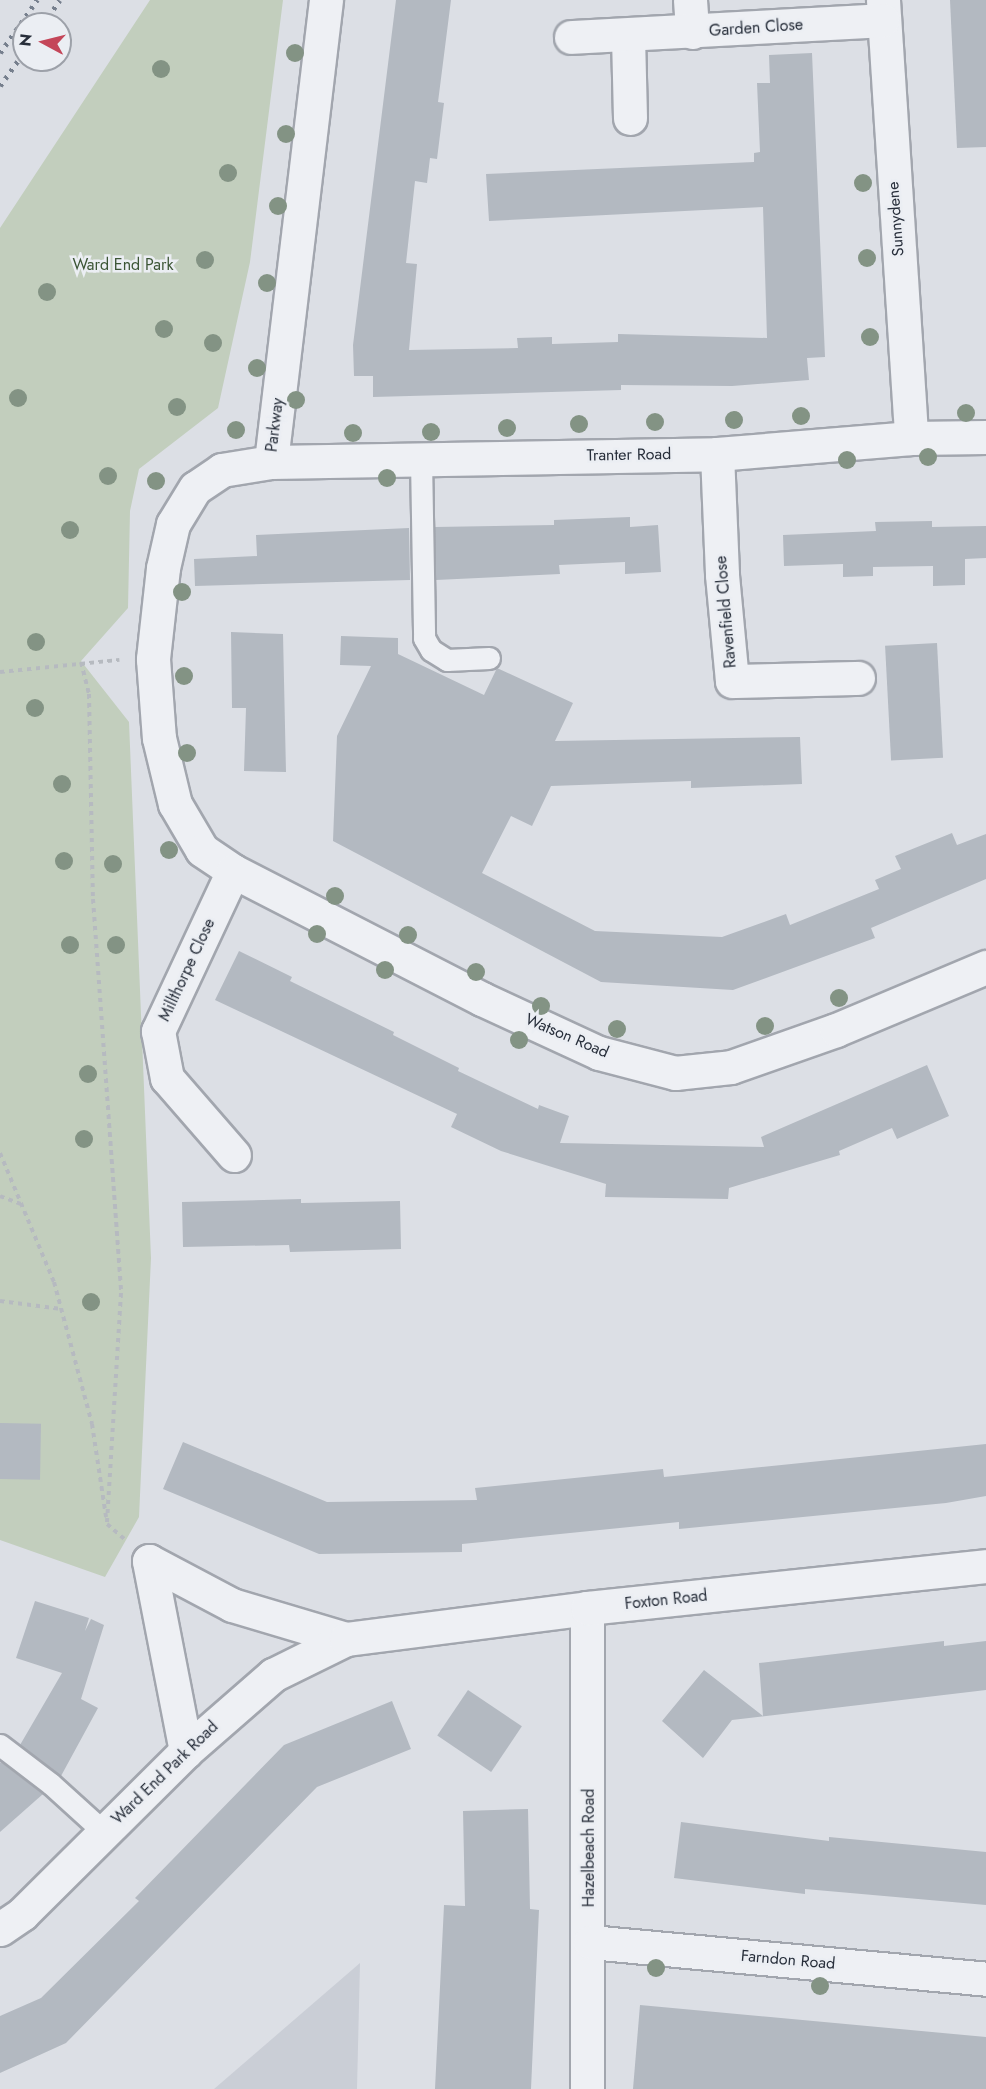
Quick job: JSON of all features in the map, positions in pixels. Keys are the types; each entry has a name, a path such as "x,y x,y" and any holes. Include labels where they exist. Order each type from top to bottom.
{"street":[{"name":"Parkway","path":"233,871 202,850 176,804 159,738 153,659 163,568 173,524 189,497 195,488 222,470 271,462 326,0"},
{"path":"690,0 692,32"},
{"name":"Garden Close","path":"571,37 692,32 883,10"},
{"name":"Sunnydene","path":"883,10 911,438"},
{"path":"628,36 630,118"},
{"name":"Tranter Road","path":"271,462 717,454 911,438 986,437"},
{"name":"Ravenfield Close","path":"717,454 722,575 732,681 858,678"},
{"name":"Watson Road","path":"233,871 482,999 589,1048 675,1073 731,1067 836,1030 986,967"},
{"name":"Millthorpe Close","path":"233,871 158,1031 167,1078 234,1155"},
{"path":"149,1561 232,1605 346,1639"},
{"path":"149,1561 186,1751"},
{"name":"Foxton Road","path":"346,1639 587,1608 986,1566"},
{"name":"Hazelbeach Road","path":"587,1608 590,1942 587,2089"},
{"name":"Ward End Park Road","path":"0,1929 22,1914 186,1751 273,1675 346,1639"},
{"name":"Farndon Road","path":"590,1942 986,1979"}],"lane":[{"path":"421,459 424,638 430,650 447,660 489,658"},
{"path":"0,1745 51,1784 104,1832"}],"path":[{"path":"0,672 81,662 88,694 93,899 121,1293 107,1525"},
{"path":"0,1153 54,1282 92,1424 107,1525 149,1561"},
{"path":"0,1196 21,1204"},
{"path":"0,1301 61,1309"}],"shaded area":[{"path":"360,1963 357,2089 214,2089"}],"green space":[{"name":"Ward End Park","path":"150,0 283,0 250,262 218,408 139,469 130,511 128,608 81,661 129,722 151,1258 139,1517 105,1577 0,1540 0,228"}],"building":[{"path":"396,0 451,0 438,102 444,103 437,159 430,158 427,183 415,181 406,263 417,264 409,350 518,348 517,338 552,337 552,344 618,342 618,334 767,338 763,207 489,221 486,174 754,162 754,153 760,152 757,83 770,83 769,55 812,53 825,357 807,358 809,380 732,386 621,385 621,390 373,397 373,376 354,376 353,345"},
{"path":"950,0 986,0 986,147 957,148"},
{"path":"630,517 630,527 658,525 661,572 625,574 625,562 559,565 560,574 436,580 435,527 554,525 554,520"},
{"path":"932,521 932,527 986,526 986,558 965,559 965,585 933,586 933,566 873,567 873,576 843,577 843,564 784,566 783,535 876,531 875,522"},
{"path":"409,528 410,580 195,586 194,559 257,556 256,535"},
{"path":"231,632 283,634 286,772 244,771 246,708 232,708"},
{"path":"341,636 398,638 398,654 484,695 497,668 573,703 555,741 800,737 802,784 691,788 691,781 551,786 532,826 511,816 482,873 595,931 722,937 786,914 790,925 879,889 875,880 901,869 895,856 952,833 957,845 986,834 986,879 871,928 875,938 733,990 601,982 333,841 337,736 371,666 340,665"},
{"path":"937,643 943,758 891,761 885,646"},
{"path":"239,951 292,977 290,981 394,1032 393,1035 459,1068 458,1071 538,1109 539,1105 569,1116 560,1143 764,1147 761,1137 927,1065 949,1116 897,1139 892,1128 839,1151 840,1155 729,1188 728,1199 605,1197 606,1184 501,1151 451,1127 457,1114 215,1000"},
{"path":"301,1199 301,1203 400,1201 401,1249 290,1252 289,1245 183,1247 182,1202"},
{"path":"0,1423 41,1424 40,1480 0,1479"},
{"path":"183,1442 327,1502 477,1500 475,1488 663,1469 664,1477 986,1444 986,1496 946,1503 679,1529 679,1522 462,1544 462,1552 319,1554 163,1489"},
{"path":"35,1601 89,1618 85,1631 91,1619 104,1625 81,1699 98,1708 61,1776 20,1745 62,1673 16,1658"},
{"path":"944,1641 944,1646 986,1641 986,1690 732,1720 703,1758 662,1721 704,1670 763,1716 759,1663"},
{"path":"468,1690 522,1726 491,1772 437,1736"},
{"path":"392,1701 411,1749 317,1787 66,2043 0,2073 0,2016 41,1998 139,1901 135,1898 284,1745"},
{"path":"0,1763 43,1794 0,1832"},
{"path":"528,1809 530,1909 539,1910 531,2089 435,2089 444,1905 465,1906 463,1811"},
{"path":"681,1822 829,1841 829,1837 986,1852 986,1905 805,1889 805,1894 674,1878"},
{"path":"640,2005 986,2037 986,2089 633,2089"}],"railway":[{"path":"0,53 37,0"},
{"path":"52,12 60,0"},
{"path":"0,86 12,69"}]}
